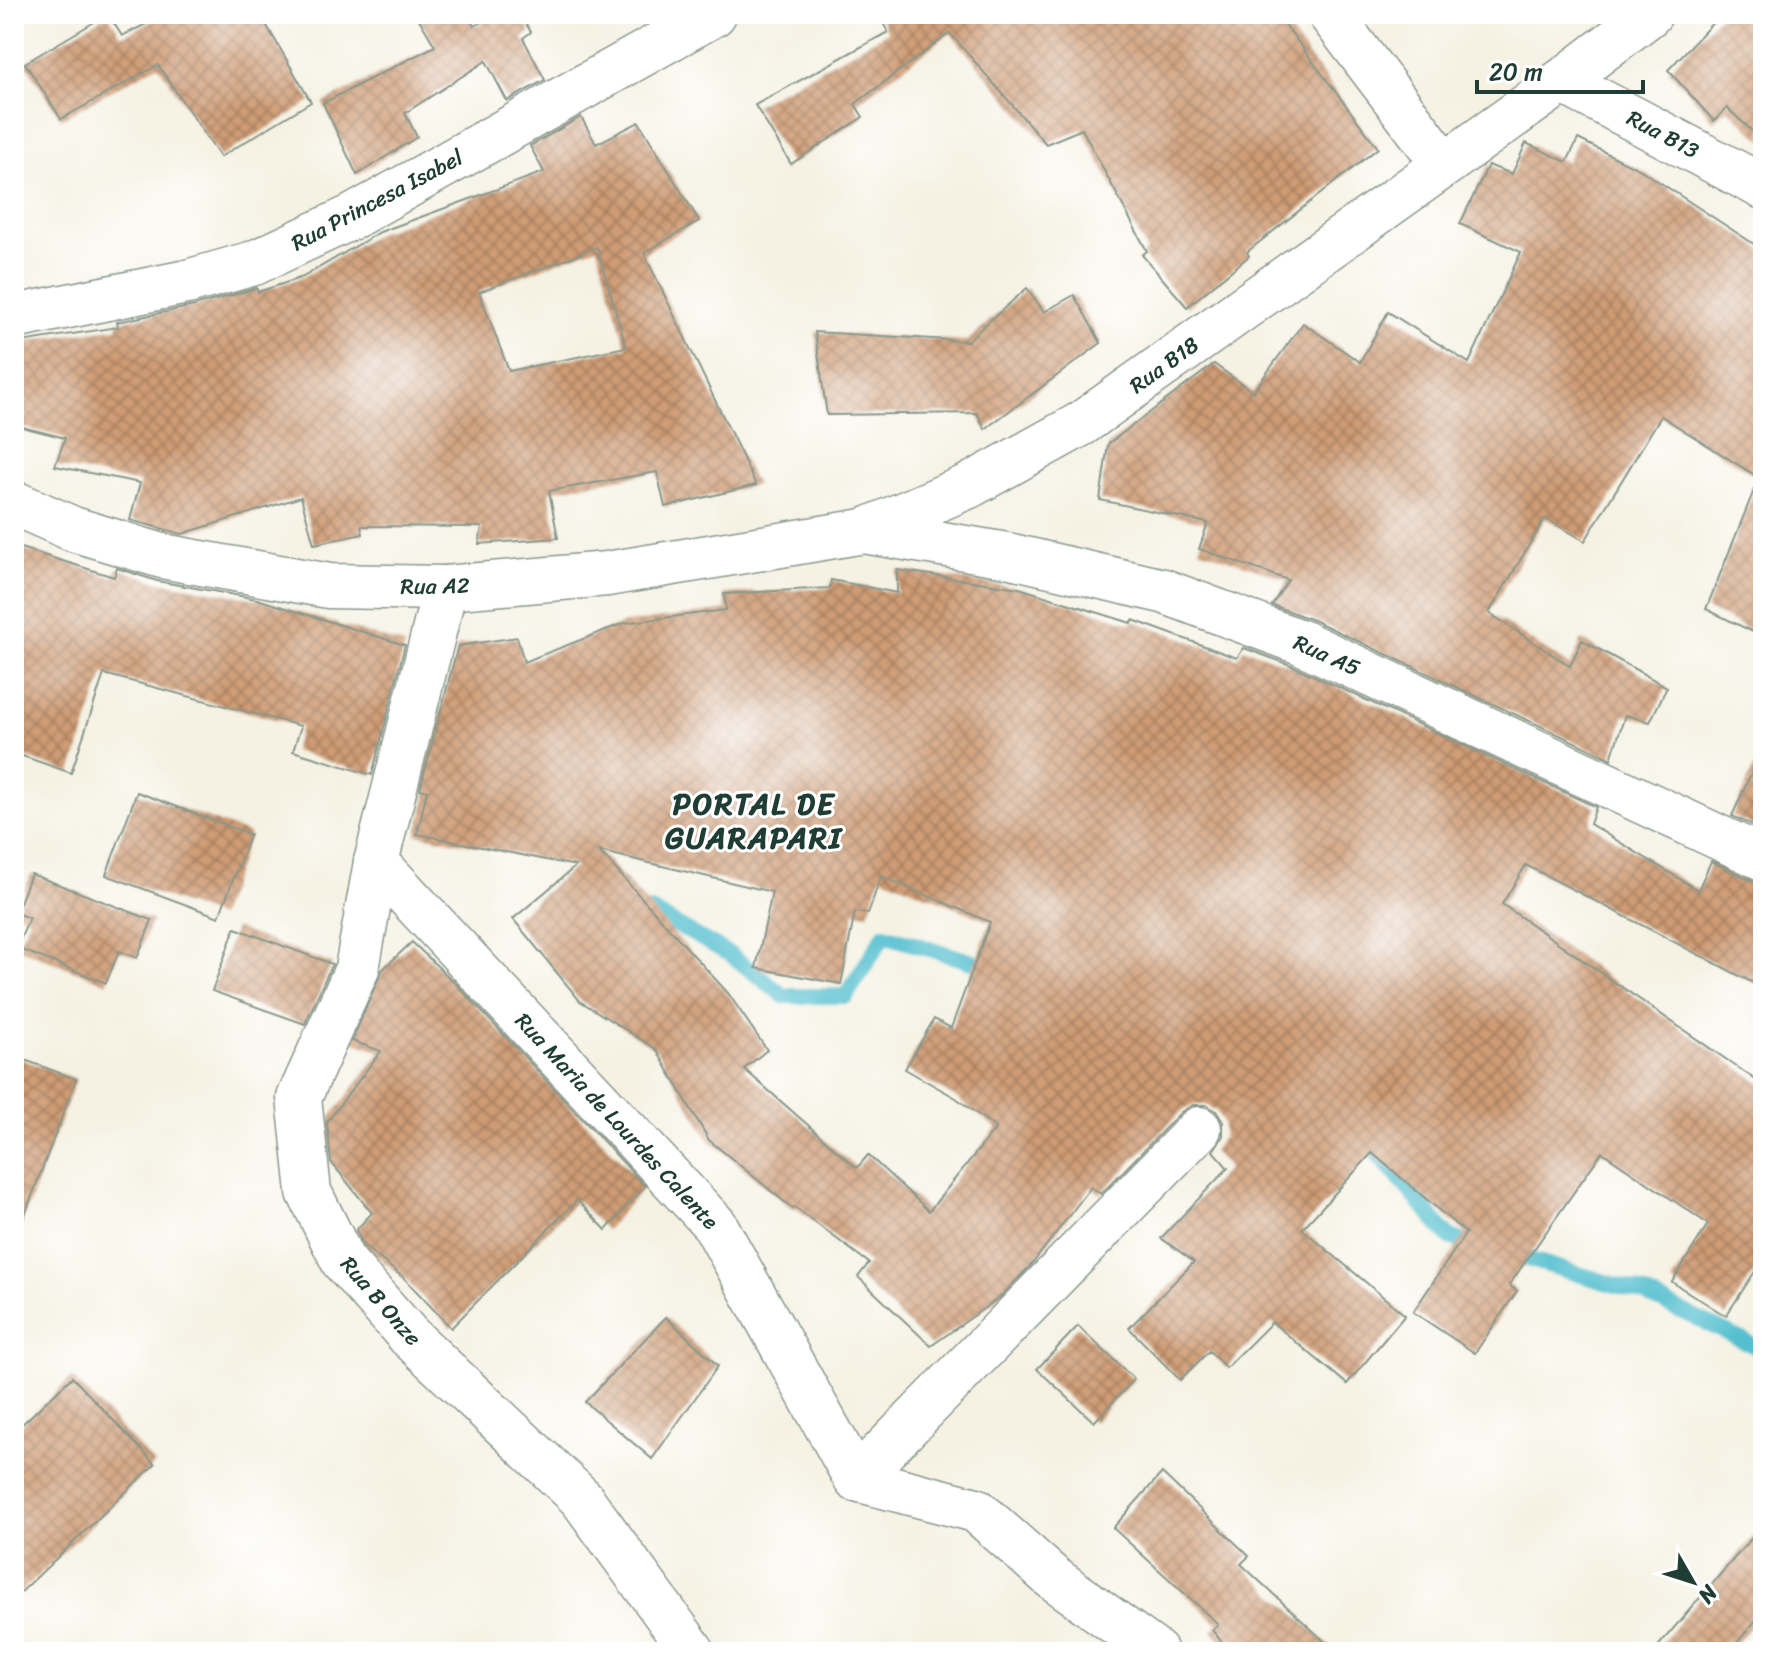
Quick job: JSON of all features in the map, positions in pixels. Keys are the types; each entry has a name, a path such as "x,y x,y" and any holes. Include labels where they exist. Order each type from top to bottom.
{"street":[{"name":"Rua Princesa Isabel","path":"14,317 187,282 254,263 352,217 714,14"},
{"path":"1330,14 1444,164"},
{"name":"Rua B18","path":"864,531 969,486 1081,424 1562,81 1650,14"},
{"name":"Rua B13","path":"1562,81 1763,187"},
{"name":"Rua A2","path":"14,503 73,529 162,556 329,586 445,588 607,574 864,531"},
{"name":"Rua A5","path":"864,531 1007,555 1163,591 1303,643 1763,858"},
{"name":"Rua B Onze","path":"445,588 376,862 357,969 299,1098 309,1192 343,1261 409,1336 581,1498 693,1652"},
{"name":"Rua Maria de Lourdes Calente","path":"376,862 715,1225 856,1479"},
{"path":"1156,1652 1052,1577 976,1510 856,1479 1199,1129"}],"building":[{"path":"108,14 122,36 166,14 260,14 311,102 220,157 158,65 61,119 25,63"},
{"path":"416,14 467,14 474,26 499,14 520,14 531,32 523,38 545,80 507,101 486,61 405,113 417,137 357,175 323,103 435,46"},
{"path":"878,14 1277,14 1378,148 1247,252 1249,256 1187,307 1142,255 1147,251 1082,129 1046,144 950,33 855,104 863,117 791,164 755,105 888,32"},
{"path":"1721,14 1763,14 1763,141 1727,108 1714,121 1668,70"},
{"path":"581,117 596,144 639,122 699,221 644,253 756,485 665,507 657,472 549,491 558,538 479,544 482,527 361,526 363,534 314,544 301,497 182,534 130,520 140,483 55,466 65,438 14,425 14,343 118,327 117,322 194,306 256,288 258,292 303,277 380,232 544,172 530,146","holes":["597,247 626,347 509,371 479,292"]},
{"path":"1578,139 1641,170 1763,250 1763,637 1706,609 1759,478 1661,416 1585,541 1545,518 1489,613 1570,666 1582,640 1667,687 1650,722 1625,715 1611,759 1313,620 1272,605 1288,580 1199,549 1208,523 1100,500 1108,444 1214,364 1253,392 1303,323 1360,362 1388,312 1469,363 1521,252 1460,224 1488,165 1512,174 1526,143 1567,162"},
{"path":"1027,288 1044,312 1074,295 1101,343 985,429 977,413 827,415 815,332 967,341"},
{"path":"14,546 114,577 117,568 157,581 257,599 405,645 372,775 293,751 301,726 104,674 71,773 14,753"},
{"path":"897,570 1019,588 1131,623 1133,620 1237,658 1244,648 1293,666 1596,807 1590,824 1698,890 1711,861 1752,881 1763,883 1763,988 1526,865 1502,904 1763,1085 1763,1259 1726,1316 1672,1282 1708,1224 1602,1152 1509,1285 1517,1291 1475,1353 1413,1312 1466,1233 1372,1153 1302,1229 1405,1315 1347,1384 1272,1322 1226,1368 1209,1351 1180,1380 1129,1328 1194,1262 1161,1238 1228,1168 1213,1151 1223,1136 1223,1122 1216,1111 1206,1105 1193,1105 1181,1112 1101,1194 1091,1187 1032,1264 1000,1297 931,1346 858,1277 869,1263 793,1209 709,1140 656,1049 580,1001 513,919 576,866 417,834 427,791 420,789 458,646 517,637 524,662 624,623 726,610 724,594 830,588 831,580 897,593","holes":["599,851 772,892 756,968 841,984 855,912 868,914 881,876 990,922 951,1028 934,1019 905,1069 956,1098 996,1128 929,1211 868,1155 857,1168 744,1069 767,1050 728,993"]},
{"path":"1763,747 1763,830 1732,816"},
{"path":"137,792 250,834 219,917 106,875"},
{"path":"31,874 152,920 137,958 119,951 106,983 17,948 29,918 16,913"},
{"path":"235,928 332,964 305,1024 212,991"},
{"path":"412,942 457,985 645,1186 606,1230 577,1200 451,1328 405,1279 363,1245 356,1230 372,1213 331,1162 327,1122 381,1051 352,1041 382,970"},
{"path":"14,1056 76,1079 18,1233 14,1232"},
{"path":"666,1317 718,1366 652,1459 585,1402"},
{"path":"1078,1326 1134,1379 1094,1422 1037,1369"},
{"path":"72,1377 155,1464 14,1599 14,1432"},
{"path":"1162,1473 1249,1556 1241,1564 1336,1652 1230,1652 1212,1630 1218,1624 1113,1528"},
{"path":"1763,1525 1763,1612 1729,1652 1653,1652"}],"waterway":[{"path":"651,911 731,955 784,996 846,996 884,935 993,968"},
{"path":"1379,1155 1449,1237 1480,1246"},
{"path":"1507,1253 1643,1293 1763,1350"}],"district":[{"name":"PORTAL DE GUARAPARI","path":"754,821"}]}
